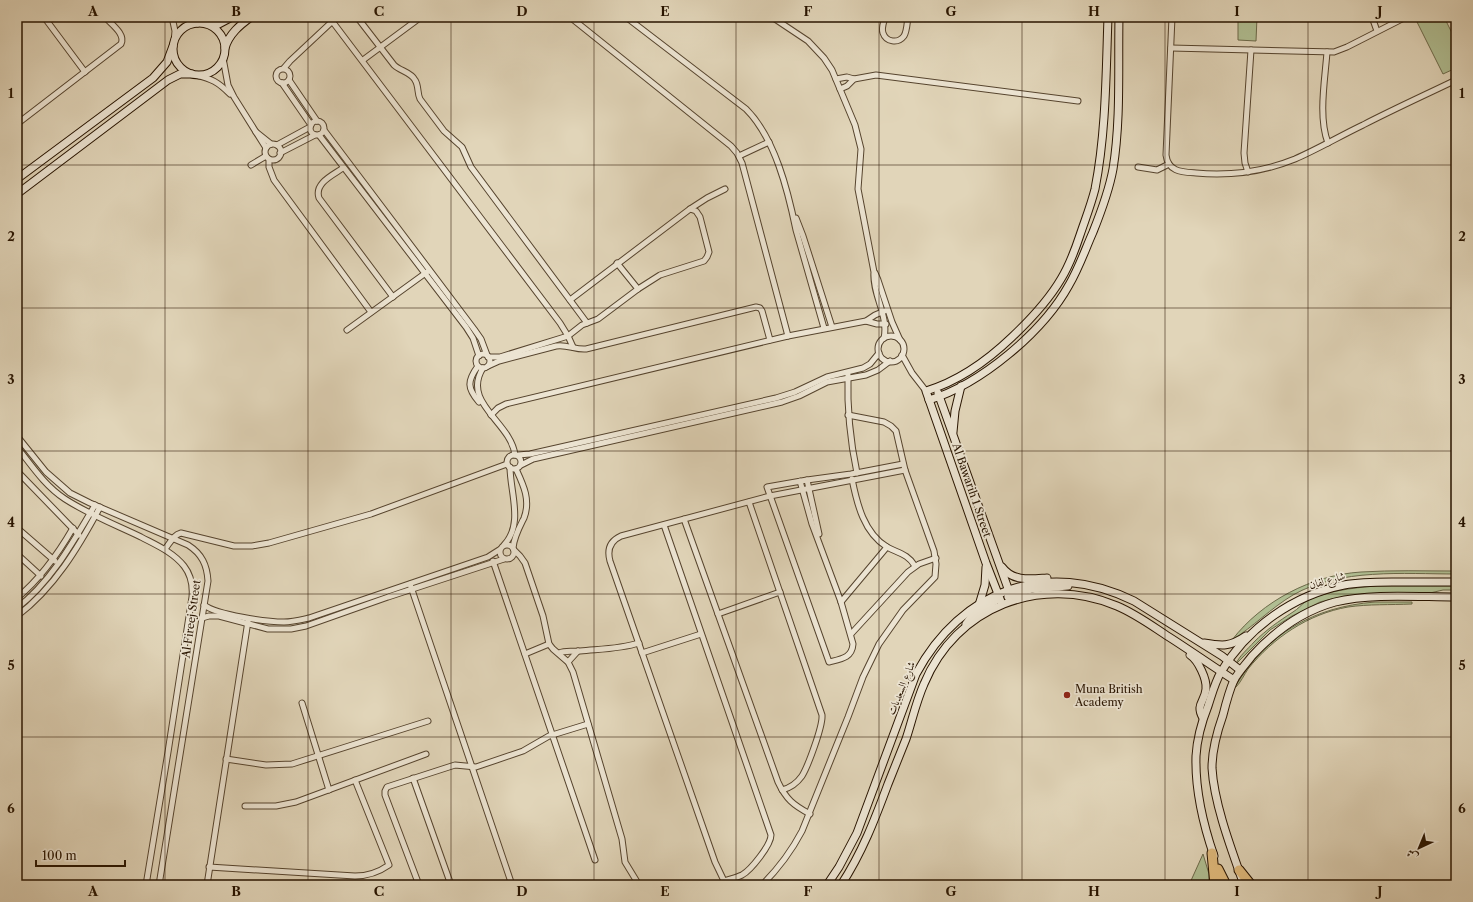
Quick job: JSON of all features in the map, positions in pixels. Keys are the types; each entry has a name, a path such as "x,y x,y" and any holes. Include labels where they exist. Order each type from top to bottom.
{"highway":[{"path":"1212,853 1214,885"},
{"path":"1218,869 1226,885"},
{"path":"1239,870 1251,885"}],"street":[{"path":"44,17 85,72"},
{"path":"17,124 120,46 122,42 121,35 105,17"},
{"path":"172,17 175,31 174,44 176,61 183,69 218,82 234,97"},
{"path":"184,17 211,27 222,37 228,85 256,131 268,146"},
{"path":"17,179 153,78 167,62 177,36 186,27 201,24 217,25 232,17"},
{"path":"17,194 168,80 180,74 201,75 212,71 220,63 230,37 240,26 252,17"},
{"path":"338,17 288,62 284,68 277,71 275,76 277,80 282,83 301,110 311,126 310,131 317,135 469,332 479,356"},
{"path":"357,17 394,66 410,74 414,78 417,84 420,99 444,131 462,147 471,167 587,323"},
{"path":"363,60 421,17"},
{"path":"570,17 731,146 739,156 788,336"},
{"path":"626,17 746,109 757,121 769,142 803,244 818,281 832,327"},
{"path":"772,17 802,36 814,46 828,64 836,79 857,131 861,156 858,189 874,272 878,280 885,311 884,338"},
{"path":"885,17 883,32 886,38 893,41 903,38 906,31 908,17"},
{"path":"902,355 912,373 926,392 966,374 993,354 1020,330 1037,312 1061,279 1076,247 1095,189 1101,151 1108,17"},
{"path":"929,400 939,397 961,386 979,375 1035,330 1048,316 1075,273 1102,210 1110,181 1116,149 1119,17"},
{"path":"1172,17 1166,155 1169,164 1175,170 1184,172 1216,174 1248,172 1294,160 1456,80"},
{"path":"1372,17 1377,31"},
{"path":"1171,48 1327,52 1340,50 1406,17"},
{"path":"332,22 363,60 560,323 573,347"},
{"path":"17,36 17,46"},
{"path":"1248,172 1245,163 1245,148 1251,50"},
{"path":"1327,52 1323,119 1324,131 1328,143"},
{"path":"284,68 289,72 289,80 306,106 317,121 323,124 324,130 478,334 490,362 483,367 477,381 477,390 486,408 510,438 516,455 521,458 521,465"},
{"path":"836,79 843,77 854,79 871,75 1078,101"},
{"path":"840,89 854,79"},
{"path":"282,83 289,80"},
{"path":"301,110 306,106"},
{"path":"268,146 277,145 311,126 317,121"},
{"path":"251,165 268,157 276,159 279,157 280,153 322,134 324,130"},
{"path":"739,156 769,142"},
{"path":"277,145 280,149 280,153"},
{"path":"268,146 265,152 268,157 269,168 274,180 371,312"},
{"path":"1138,167 1157,170 1169,164"},
{"path":"343,168 321,184 318,190 318,195 393,297"},
{"path":"570,300 690,209 725,188"},
{"path":"1090,207 1102,210"},
{"path":"483,367 476,361 479,356 483,354 500,357 568,336 587,323 598,319 660,274 702,263 706,259 709,252 700,214 690,209"},
{"path":"803,244 824,328"},
{"path":"617,263 638,289"},
{"path":"346,330 430,270"},
{"path":"812,283 818,281"},
{"path":"483,367 556,346 565,345 579,349 586,349 756,306 762,311 770,340"},
{"path":"491,414 506,404 770,340 824,328 866,321 885,311"},
{"path":"848,375 872,372 890,361 897,360 902,355 903,348 901,341 885,311"},
{"path":"866,321 877,324 892,322"},
{"path":"890,361 883,359 879,353 878,346 884,338 888,336 895,337 901,341"},
{"path":"516,469 534,459 651,430 793,398 867,366 874,361 879,353"},
{"path":"848,375 848,415 851,444 857,473"},
{"path":"953,436 955,411 961,386"},
{"name":"Al Bawarih 1 Street","path":"936,388 1011,595"},
{"name":"Al Bawarih 1 Street","path":"926,392 1000,599"},
{"path":"762,885 776,871 792,849 810,814 863,677 884,636 895,619 933,580 936,573 936,558 903,464 897,435 891,426 880,420 848,415"},
{"path":"439,577 488,557 499,550 510,536 514,521 515,509 508,458 511,455 530,454 651,430"},
{"name":"Al Fireej Street","path":"17,436 46,472 74,496 173,538 196,550 202,556 206,564 208,581 159,885"},
{"name":"Al Fireej Street","path":"17,448 40,476 56,492 93,514 165,549 179,560 188,573 191,581 192,597 146,885"},
{"path":"800,481 812,524 818,537 851,634 853,647 849,655 844,659 830,662 767,487 800,481 857,473 903,464"},
{"path":"165,549 173,538 181,533 234,546 252,546 269,543 366,516 509,465 516,469 524,487 527,502 525,513 516,534 512,558 493,561 309,618 285,622 270,622 248,618 215,611 204,606"},
{"path":"17,470 82,539"},
{"path":"664,525 771,835 769,844 748,870 725,883 716,862 610,561 608,551 610,544 618,537 770,496 905,470"},
{"path":"851,474 858,506 864,521 877,540 887,547 905,555 915,566"},
{"path":"807,480 818,526 818,537"},
{"path":"749,502 820,708 822,718 821,725 802,776 795,783 782,790"},
{"path":"17,608 61,566 82,539 97,506"},
{"path":"17,616 36,600 50,584 78,534 93,514"},
{"path":"684,519 782,790 794,806 810,814"},
{"path":"17,528 61,566"},
{"path":"17,598 40,575 53,559 73,528"},
{"path":"504,544 509,545 520,556 543,616 550,644 568,662 575,676 622,839 626,862 639,885"},
{"path":"840,602 887,547"},
{"path":"499,550 500,555 504,559"},
{"path":"17,554 50,584"},
{"path":"851,634 908,572 915,566 936,558"},
{"path":"493,561 595,860"},
{"path":"999,561 1008,574 1019,578 1072,578 1090,585"},
{"path":"979,605 985,585 986,563"},
{"name":"شارع السعديات","path":"827,885 839,867 857,833 916,674 923,661 943,635 955,623 979,605 1011,595 1023,586 1043,583 1073,582 1090,585 1111,591 1134,601 1200,642 1240,670"},
{"name":"شارع لفان","path":"1221,672 1228,661 1257,629 1277,613 1314,594 1344,585 1364,582 1456,582"},
{"path":"202,618 218,616 268,629 283,630 311,624 411,586"},
{"path":"411,586 512,885"},
{"path":"718,614 780,592"},
{"name":"شارع السعديات","path":"841,885 858,857 871,830 929,674 944,651 965,628 967,622 973,615 1000,599 1011,595 1051,594 1088,596 1118,606 1169,637 1234,680"},
{"path":"1244,885 1220,812 1212,767 1213,751 1218,729 1234,680 1240,670 1259,648 1278,630 1298,617 1321,607 1336,602 1368,598 1456,597"},
{"path":"207,885 248,618"},
{"path":"309,618 311,624"},
{"path":"1200,642 1224,646 1231,645 1257,629"},
{"path":"642,653 701,634"},
{"path":"1169,637 1199,664 1206,685 1206,690 1200,707 1200,713 1203,718"},
{"path":"525,654 550,644"},
{"path":"559,654 568,651 619,648 639,644"},
{"path":"568,662 578,651"},
{"path":"1221,672 1203,718 1196,754 1197,790 1204,825 1222,885"},
{"path":"302,703 329,790"},
{"path":"226,759 262,765 279,766 301,762 428,721"},
{"path":"419,885 384,792 389,786 456,765 476,767 523,751 553,735 588,724"},
{"path":"245,806 265,807 286,805 426,754"},
{"path":"413,778 451,885"},
{"path":"209,867 355,876 367,875 390,866 355,780"}],"green space":[{"path":"1238,17 1257,17 1256,41 1238,40"},
{"path":"1444,17 1456,41 1456,68 1443,74 1415,18"},
{"path":"1456,571 1456,574 1373,574 1352,576 1311,586 1285,600 1232,640 1258,613 1273,602 1289,592 1324,578 1361,572"},
{"path":"1375,586 1456,586 1456,590 1443,590 1430,593 1363,594 1320,602 1292,616 1270,630 1236,664 1241,655 1259,638 1305,602 1321,595 1348,589"},
{"path":"1375,602 1412,602 1412,604 1348,607 1319,615 1292,629 1269,647 1248,669 1235,687 1248,668 1262,652 1277,638 1294,626 1312,617 1332,610 1353,605"},
{"path":"1203,854 1209,874 1209,885 1189,885"}],"place":[{"name":"Muna British Academy","path":"1067,695"}]}
